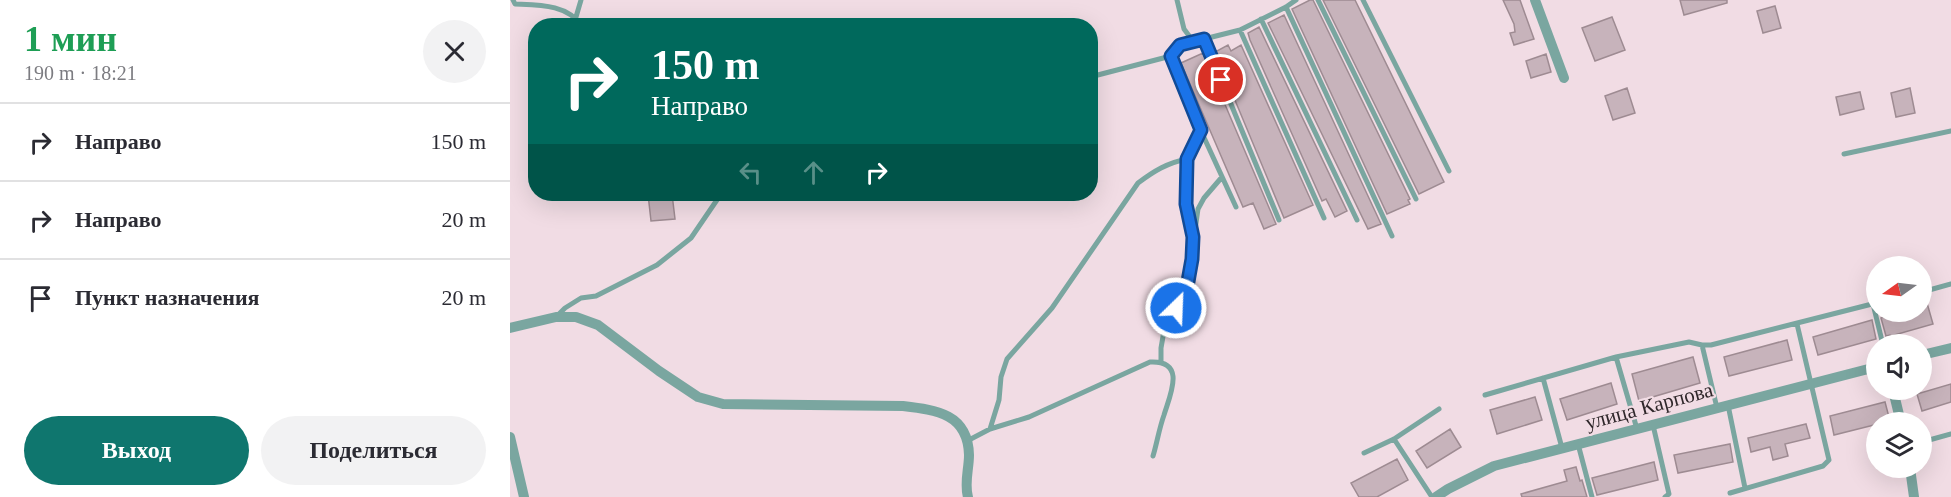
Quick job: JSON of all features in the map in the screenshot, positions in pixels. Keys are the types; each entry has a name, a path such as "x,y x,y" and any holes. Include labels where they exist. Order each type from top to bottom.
{"street":[{"path":"1535,0 1564,78"},
{"path":"510,328 556,317 576,317 598,325 698,397 723,404 903,406 930,409 950,416 962,428 967,441 968,497"},
{"path":"1932,353 1951,348"},
{"name":"улица Карпова","path":"1434,497 1494,466 1866,370"},
{"path":"510,437 524,497"},
{"path":"1911,478 1914,497"}],"lane":[{"path":"512,5 554,6 576,17 581,0"},
{"path":"1177,0 1184,29 1193,41"},
{"path":"1098,75 1171,56 1180,45 1240,30 1296,0"},
{"path":"1318,0 1416,199"},
{"path":"1363,0 1449,171"},
{"path":"1286,7 1392,236"},
{"path":"1261,19 1357,220"},
{"path":"1240,30 1324,218"},
{"path":"1204,39 1279,220"},
{"path":"1171,56 1236,207"},
{"path":"1193,237 1186,204 1187,159 1201,130"},
{"path":"1844,154 1951,131"},
{"path":"990,429 999,400 1001,377 1007,359 1052,308 1137,183 1155,169 1171,162 1187,159"},
{"path":"1161,362 1165,325 1187,287 1198,209 1222,177"},
{"path":"556,317 581,298 596,296 657,265 691,238 716,201"},
{"path":"1932,289 1951,284"},
{"path":"1485,395 1616,357 1689,342 1712,345 1866,306"},
{"path":"1730,493 1823,466 1829,460 1797,324"},
{"path":"1702,345 1723,406 1745,488"},
{"path":"1616,357 1637,429"},
{"path":"967,441 990,429 1029,417 1150,362 1161,362 1170,368 1174,379 1153,456"},
{"path":"1543,378 1562,448"},
{"path":"1364,453 1394,439 1439,410"},
{"path":"1653,425 1669,494 1665,497"},
{"path":"1932,439 1951,434"},
{"path":"1394,439 1434,497"},
{"path":"1578,444 1592,497"}],"building":[{"path":"1313,0 1410,199 1408,200 1410,204 1387,214 1292,9"},
{"path":"1323,0 1355,0 1444,182 1419,194"},
{"path":"1503,0 1520,0 1534,39 1514,45 1510,33 1515,32 1514,24"},
{"path":"1680,0 1727,0 1727,3 1684,15"},
{"path":"1775,6 1781,28 1763,33 1757,11"},
{"path":"1284,15 1381,224 1368,229 1268,23"},
{"path":"1612,17 1625,50 1595,61 1582,28"},
{"path":"1259,27 1347,211 1335,217 1326,199 1322,201 1250,40 1248,33"},
{"path":"1228,45 1231,51 1241,45 1313,205 1284,218 1215,52"},
{"path":"1203,53 1276,224 1264,229 1253,203 1243,207 1181,63"},
{"path":"1546,54 1551,72 1531,78 1526,61"},
{"path":"1627,88 1635,113 1613,120 1605,96"},
{"path":"1910,88 1915,113 1896,117 1891,93"},
{"path":"1860,92 1864,109 1840,115 1836,97"},
{"path":"649,201 673,201 675,219 651,221"},
{"path":"1932,320 1933,324 1898,334 1885,334 1882,322"},
{"path":"1866,322 1872,322 1875,334 1866,334 1866,342 1818,355 1813,337"},
{"path":"1787,340 1792,360 1729,376 1724,357"},
{"path":"1693,357 1700,383 1639,401 1632,374"},
{"path":"1611,383 1617,404 1567,420 1560,399"},
{"path":"1951,384 1951,402 1922,411 1919,400 1932,400 1932,390"},
{"path":"1535,397 1542,420 1497,434 1490,410"},
{"path":"1885,402 1888,412 1866,412 1866,427 1834,435 1830,416"},
{"path":"1806,424 1810,438 1785,444 1788,456 1773,460 1770,447 1751,452 1748,438"},
{"path":"1450,429 1461,447 1427,468 1416,451"},
{"path":"1730,444 1733,462 1678,473 1674,455"},
{"path":"1397,459 1408,480 1377,497 1359,497 1351,483"},
{"path":"1654,462 1658,480 1597,495 1592,478"},
{"path":"1576,467 1587,497 1522,497 1521,494 1567,481 1564,470"}],"route":[{"path":"1176,308 1187,287 1192,259 1193,237 1186,204 1187,159 1201,130 1171,56 1180,45 1204,39 1221,80"}]}
